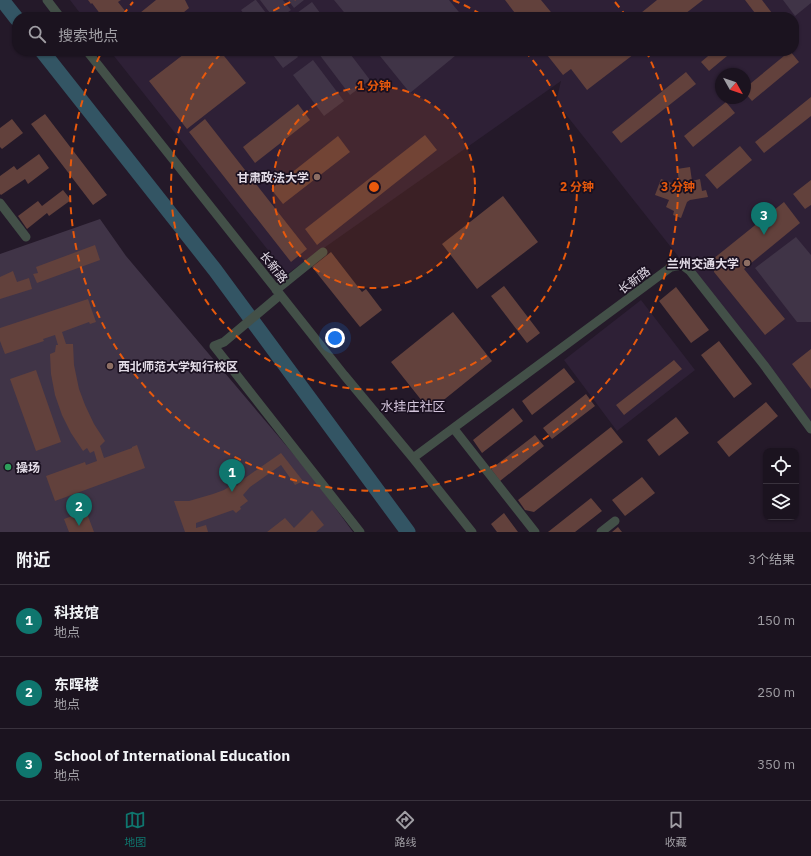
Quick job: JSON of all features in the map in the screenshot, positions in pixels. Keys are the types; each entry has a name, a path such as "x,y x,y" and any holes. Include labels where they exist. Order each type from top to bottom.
{"street":[{"path":"47,0 56,12"},
{"name":"长新路","path":"91,56 341,371 413,458 671,267 682,265 690,272 720,309 764,365 811,429"},
{"path":"0,204 26,237"},
{"path":"323,252 236,332 224,342 214,346 360,532"},
{"path":"454,429 535,532"},
{"path":"413,458 472,532"},
{"path":"601,532 615,521"}],"shaded area":[{"path":"70,0 811,0 811,424 556,102 561,81 287,274 114,56 799,56 799,12 79,12"},
{"path":"256,0 265,12 242,12 241,10"},
{"path":"260,0 283,0 291,10 288,12 269,12"},
{"path":"288,0 304,0 294,8"},
{"path":"334,0 449,0 459,12 344,12"},
{"path":"783,0 811,0 811,3 799,13 792,12"},
{"path":"312,2 319,12 298,12"},
{"path":"274,56 297,56 298,57 283,68"},
{"path":"321,56 352,56 370,80 350,95"},
{"path":"380,56 455,56 410,93"},
{"path":"313,60 344,101 324,116 293,75"},
{"name":"西北师范大学知行校区","path":"100,219 126,256 312,476 353,532 0,532 0,254"},
{"path":"796,237 811,255 811,322 797,322 755,268"},
{"path":"641,300 695,370 617,431 564,360"}],"building":[{"path":"88,0 121,0 118,2 126,12 99,12 92,3 91,4"},
{"path":"156,0 185,0 189,8 184,12 141,12"},
{"path":"505,0 541,0 551,12 514,12"},
{"path":"657,0 703,0 687,12 642,12"},
{"path":"745,0 762,0 771,12 754,12"},
{"path":"182,56 224,56 246,83 187,129 149,81"},
{"path":"548,56 631,56 587,90 571,69 563,75"},
{"path":"708,56 727,56 709,71 701,62"},
{"path":"784,56 794,56 799,62 752,101 751,83"},
{"path":"686,72 696,84 621,143 612,132"},
{"path":"811,97 811,116 764,153 755,142"},
{"path":"298,104 310,120 255,163 243,147"},
{"path":"724,104 728,104 735,113 693,147 684,136"},
{"path":"45,114 107,195 93,205 31,124"},
{"path":"12,119 23,133 2,149 0,147 0,128"},
{"path":"205,119 307,249 291,262 189,132"},
{"path":"425,135 437,150 317,245 305,229"},
{"path":"338,136 350,152 283,204 271,189"},
{"path":"740,146 752,160 717,189 705,175"},
{"path":"39,154 49,168 28,184 25,179 1,195 0,176 14,166 17,170"},
{"path":"690,167 692,181 700,179 702,191 706,190 708,197 690,200 687,202 681,218 673,215 674,211 666,207 669,200 655,195 661,179 680,186 677,169"},
{"path":"811,180 811,205 805,209 793,194"},
{"path":"63,190 71,200 49,216 47,213 27,229 18,216 38,201 42,206"},
{"path":"503,196 538,242 477,289 442,244"},
{"path":"784,202 800,223 744,269 785,319 765,335 714,272 713,259"},
{"path":"95,245 100,260 37,283 33,274 38,273 36,267"},
{"path":"331,252 362,292 366,289 382,310 360,327 312,267"},
{"path":"13,271 17,282 29,278 32,289 0,299 0,277"},
{"path":"504,286 540,333 527,343 491,296"},
{"path":"676,287 709,330 691,343 659,301"},
{"path":"88,299 96,322 90,324 89,322 62,332 66,344 73,344 74,365 79,389 94,424 105,441 100,446 104,458 137,445 145,468 55,501 46,476 85,462 86,465 97,461 94,451 90,453 87,448 83,451 71,433 62,415 55,395 51,374 50,354 55,352 56,345 58,345 55,335 43,339 44,341 5,354 0,341 0,328"},
{"path":"453,312 492,361 430,411 391,362"},
{"path":"719,341 752,384 734,398 701,355"},
{"path":"811,349 811,389 792,364"},
{"path":"674,360 682,369 624,415 616,405"},
{"path":"564,368 575,382 532,415 522,401"},
{"path":"36,370 61,442 36,451 10,379"},
{"path":"586,394 595,406 552,439 543,428"},
{"path":"766,402 778,416 729,457 717,442"},
{"path":"513,408 523,421 482,453 473,440"},
{"path":"676,417 689,433 659,456 647,440"},
{"path":"611,427 623,442 534,512 525,510 518,500"},
{"path":"535,435 544,446 500,481 491,469"},
{"path":"281,453 303,481 295,485 281,465 250,487 243,495 248,501 240,507 241,509 236,513 233,510 196,523 196,528 206,525 208,532 185,532 174,501 189,501 224,490 235,483 237,486 245,478"},
{"path":"642,477 655,493 625,516 612,500"},
{"path":"591,498 602,511 575,532 548,532"},
{"path":"312,510 324,525 316,532 267,532 285,518 294,528"},
{"path":"86,511 94,532 69,532 64,519"},
{"path":"504,513 518,532 497,532 491,524"},
{"path":"618,527 622,532 612,532"}],"waterway":[{"path":"2,0 12,13"},
{"path":"46,56 215,270 408,532"}],"place":[{"name":"甘肃政法大学","path":"317,177"},
{"name":"School of International Education","path":"764,235"},
{"name":"兰州交通大学","path":"747,263"},
{"name":"西北师范大学知行校区","path":"110,366"},
{"name":"操场","path":"8,467"},
{"name":"科技馆","path":"232,492"},
{"name":"东晖楼","path":"79,526"}],"district":[{"name":"水挂庄社区","path":"413,406"}]}
